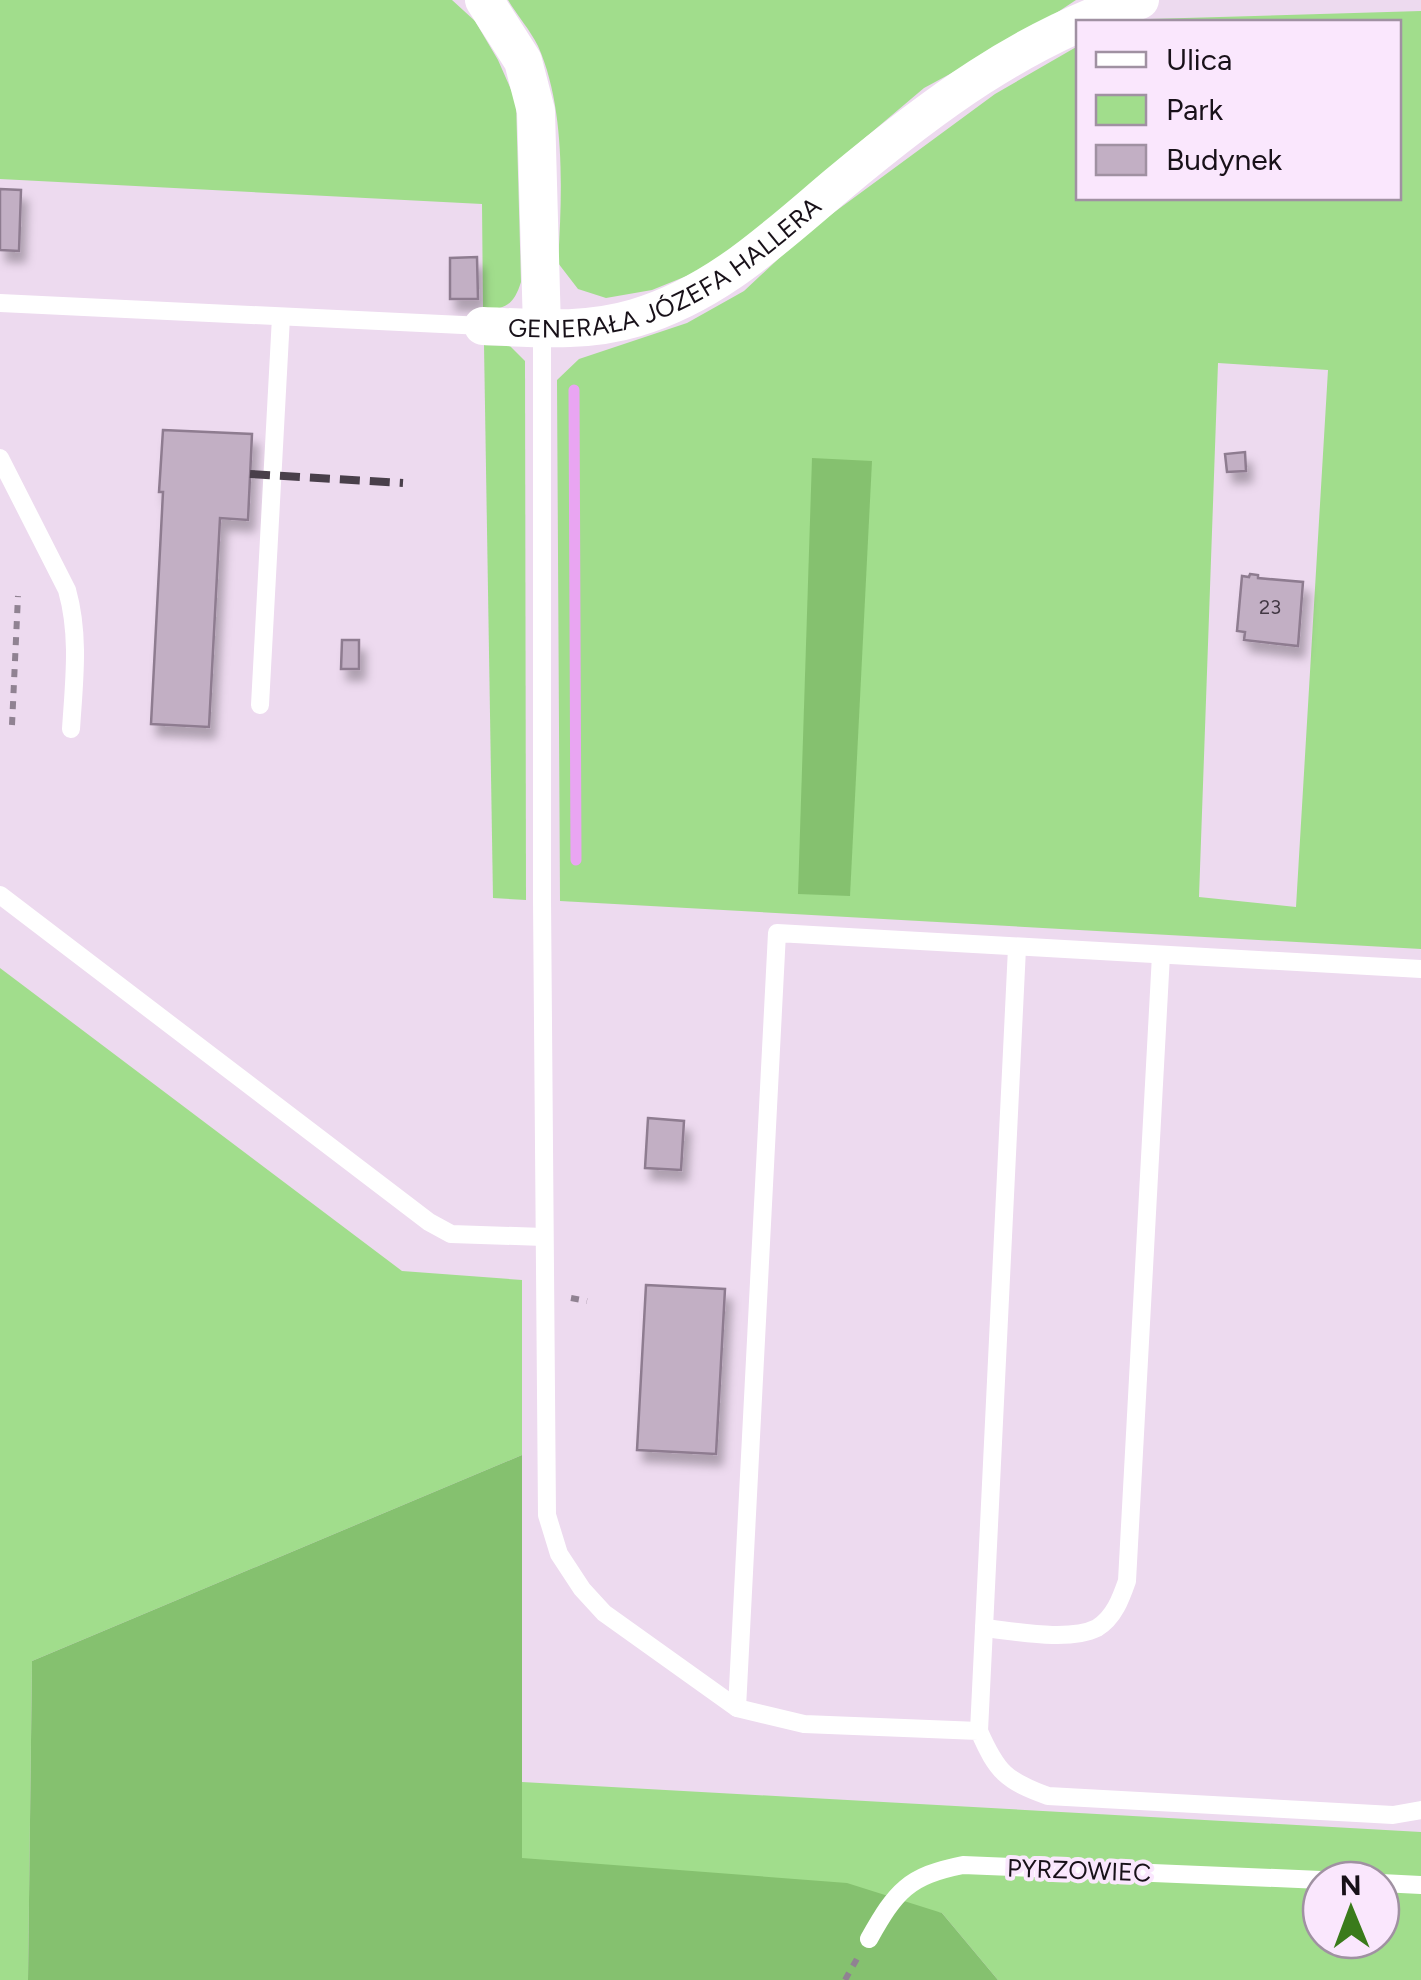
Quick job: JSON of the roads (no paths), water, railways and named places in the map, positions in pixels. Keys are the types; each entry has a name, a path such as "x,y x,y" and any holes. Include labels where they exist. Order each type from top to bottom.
{"street":[{"path":"484,0 523,61 536,110 542,328"},
{"name":"GENERAŁA JÓZEFA HALLERA","path":"1082,20 1140,0"},
{"name":"GENERAŁA JÓZEFA HALLERA","path":"483,326 590,328 633,319 682,301 729,274 906,129 1006,59 1076,23"}],"lane":[{"path":"0,303 483,326"},
{"path":"260,704 281,317"},
{"path":"542,328 546,1514 560,1554 582,1589 604,1613 737,1708 804,1724 979,1731"},
{"path":"0,458 67,590 73,612 76,655 72,729"},
{"path":"0,896 428,1222 451,1234 544,1237"},
{"path":"737,1708 778,933 1421,969"},
{"path":"1017,948 979,1731 994,1765 1014,1784 1048,1796 1393,1815 1421,1810"},
{"path":"984,1628 1062,1635 1096,1628 1117,1608 1126,1581 1161,955"},
{"name":"PYRZOWIEC","path":"869,1938 891,1900 926,1872 962,1865 1301,1879"}],"waterway":[{"path":"574,390 576,860"}],"railway":[{"path":"250,474 403,483"}]}
